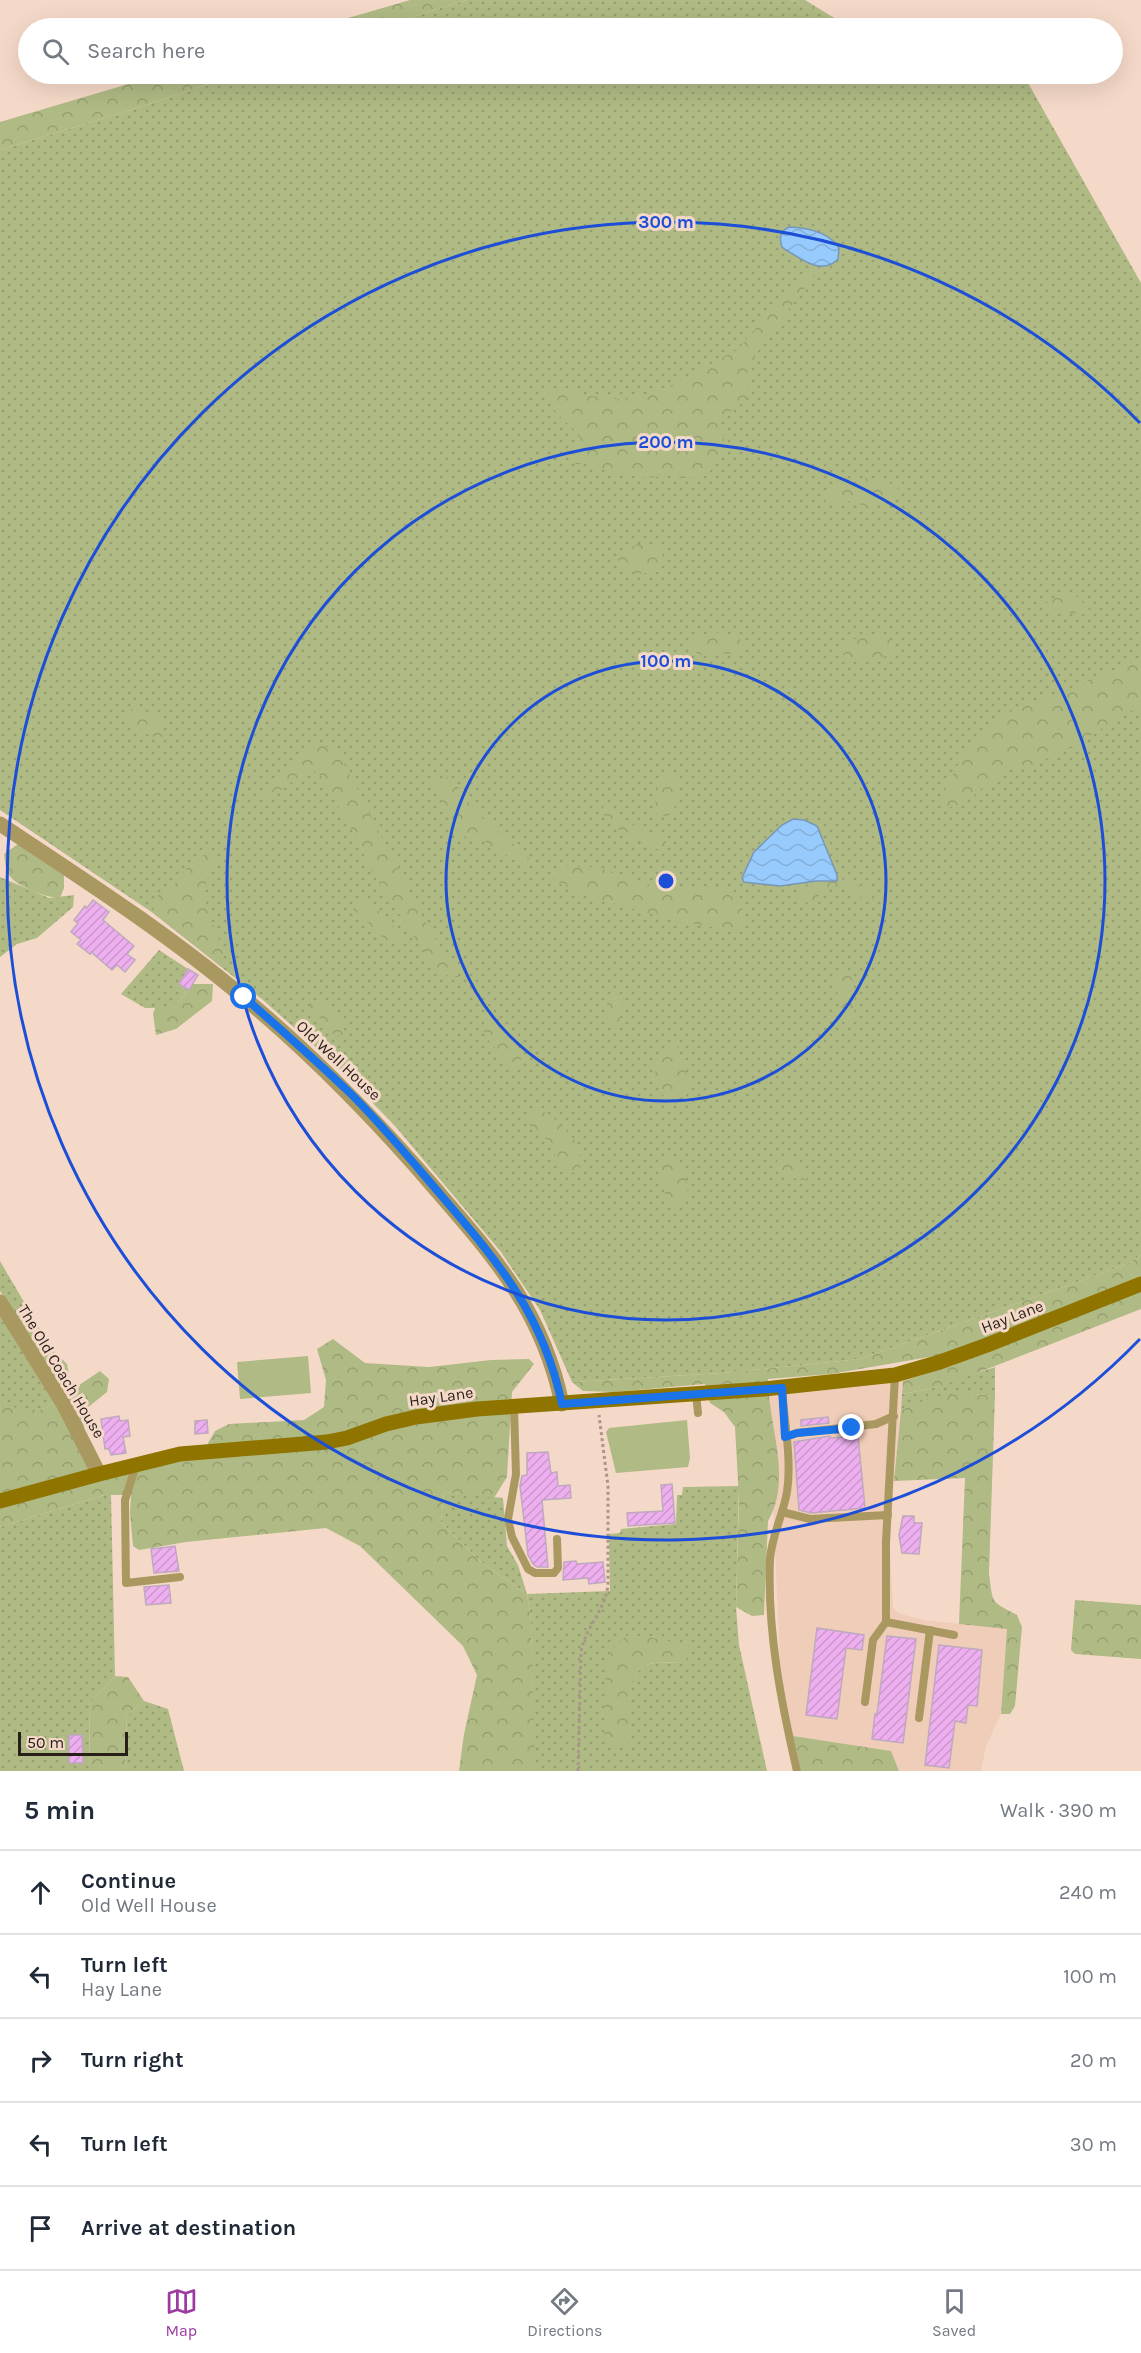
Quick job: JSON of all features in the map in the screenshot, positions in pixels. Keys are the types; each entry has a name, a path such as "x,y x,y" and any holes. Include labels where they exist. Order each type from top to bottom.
{"street":[{"name":"Old Well House","path":"0,824 111,898 198,961 244,997 360,1104 398,1144 480,1241 505,1275 526,1307 542,1338 555,1371 562,1404"},
{"name":"Hay Lane","path":"0,1501 180,1454 327,1442 416,1417 477,1409 782,1388 895,1376 987,1346 1141,1284"},
{"name":"The Old Coach House","path":"0,1302 64,1405 99,1474"}],"lane":[{"path":"865,1702 873,1640 886,1622 888,1515 895,1376"},
{"path":"782,1388 788,1480 782,1512 772,1541 770,1613 782,1701 797,1771"},
{"path":"696,1394 698,1413"},
{"path":"514,1407 516,1474 508,1518 512,1537 528,1569 536,1573 554,1574 558,1568 557,1539"},
{"path":"785,1437 797,1433 876,1424 894,1416"},
{"path":"136,1465 125,1500 126,1584 180,1577"},
{"path":"782,1512 810,1518 888,1515"},
{"path":"886,1622 954,1635"},
{"path":"919,1718 930,1630"}],"path":[{"path":"578,1771 582,1642 607,1596 608,1584 608,1486 596,1402"}],"shaded area":[{"path":"903,1381 890,1550 893,1607 898,1613 923,1620 1007,1629 1001,1714 986,1746 981,1771 899,1771 890,1751 793,1736 780,1661 768,1395"}],"green space":[{"path":"410,0 467,0 408,18 348,18"},
{"path":"467,0 791,0 833,18 408,18"},
{"path":"791,0 805,0 834,18"},
{"path":"128,84 208,84 0,150 0,122"},
{"path":"208,84 1029,84 1141,283 1141,1255 1125,1265 860,1359 722,1373 572,1382 540,1310 501,1252 395,1126 336,1065 263,1000 153,913 0,810 0,150"},
{"path":"809,268 817,272 760,347 750,366 746,405 739,404 720,420 724,431 723,448 714,467 706,475 691,478 669,475 648,478 619,474 587,464 575,464 574,455 580,436 555,410 548,391 552,388 602,398 620,399 653,393 670,386 737,350"},
{"path":"868,476 882,483 897,484 898,496 869,507 845,500 828,504 825,501 839,479 846,479 857,486"},
{"path":"638,544 650,545 660,550 663,560 658,572 636,574 619,565 618,558"},
{"path":"1061,593 1078,598 1085,603 1089,611 1084,614 1045,610 1044,605"},
{"path":"712,632 740,639 746,647 746,653 699,655 691,644 694,640"},
{"path":"871,635 891,641 896,647 892,655 863,661 845,659 841,649 844,642"},
{"path":"1141,658 1141,705 1068,749 1029,767 1022,765 1001,774 964,802 942,807 943,794 967,747 981,731 1018,707 1061,693"},
{"path":"143,710 154,716 162,724 164,736 154,737 139,729 127,718 128,711"},
{"path":"314,743 330,748 344,764 423,918 436,940 458,968 458,977 451,977 440,972 428,958 373,874 354,834 321,776 315,771 308,773 267,798 263,796 296,762 307,745"},
{"path":"668,775 675,776 678,792 674,808 667,817 655,813 655,808 659,787"},
{"path":"444,777 452,778 472,807 505,838 521,849 531,861 526,864 516,861 486,842 460,834 432,788 433,782"},
{"path":"608,803 634,826 656,834 666,841 666,847 661,850 652,847 620,831 602,812 604,804"},
{"path":"18,844 64,875 64,888 60,898 31,890 11,878 6,869 4,854"},
{"path":"207,853 216,857 206,885 205,899 222,948 223,968 153,913 155,899 160,893 173,886 189,865"},
{"path":"561,866 598,868 670,889 688,890 714,886 726,888 741,904 745,921 743,932 675,921 566,888 554,879 555,872"},
{"path":"0,877 49,898 74,895 73,907 37,938 17,944 0,957"},
{"path":"838,879 871,891 873,900 867,901 847,889 822,888 814,907 797,896 799,884"},
{"path":"363,901 375,907 385,916 402,938 401,943 386,940 353,909 353,905"},
{"path":"159,950 188,969 179,984 186,993 174,1008 145,1008 121,994"},
{"path":"850,973 855,991 855,1003 852,1021 847,1022 834,983 834,976"},
{"path":"179,984 213,984 212,1001 176,1029 156,1035 153,1014 155,1008 174,1008 186,993"},
{"path":"611,993 617,993 622,1005 617,1025 608,1020 607,997"},
{"path":"313,1000 324,1004 334,1012 344,1028 343,1036 333,1033 312,1009 310,1004"},
{"path":"488,1015 502,1021 513,1035 520,1052 520,1067 512,1070 488,1039 484,1026"},
{"path":"671,1044 678,1045 689,1086 686,1096 675,1101 667,1099 661,1093 655,1073 662,1052"},
{"path":"534,1109 553,1118 572,1137 579,1149 579,1169 568,1173 560,1168 555,1157 554,1146 529,1124 527,1112"},
{"path":"667,1156 681,1170 686,1181 687,1201 680,1205 672,1204 663,1187 661,1174"},
{"path":"778,1157 794,1158 798,1167 809,1175 806,1180 785,1177 776,1169"},
{"path":"1141,1255 1141,1309 959,1380 902,1394 903,1381 954,1365 935,1356 831,1374 768,1379 779,1469 779,1487 768,1521 764,1615 752,1616 736,1607 739,1499 735,1427 724,1412 710,1403 705,1384 614,1392 583,1391 572,1382 722,1373 860,1359 1125,1265"},
{"path":"0,1261 51,1348 67,1364 72,1391 65,1396 0,1291"},
{"path":"0,1313 54,1402 42,1410 0,1407"},
{"path":"333,1339 365,1363 429,1367 491,1360 529,1359 534,1364 512,1392 507,1477 494,1498 444,1492 441,1522 481,1562 527,1594 531,1619 535,1771 459,1771 464,1734 477,1675 463,1646 360,1546 326,1528 186,1542 139,1550 133,1546 131,1495 104,1495 0,1527 0,1406 42,1410 100,1371 109,1379 107,1392 86,1409 82,1450 105,1476 200,1457 215,1431 229,1424 304,1420 324,1407 326,1380 317,1349"},
{"path":"308,1356 311,1393 240,1399 237,1362"},
{"path":"995,1367 995,1395 947,1396 901,1410 902,1394 929,1389"},
{"path":"955,1394 995,1395 989,1574 991,1592 998,1604 1017,1615 1022,1627 1015,1706 1010,1714 1001,1714 1007,1629 959,1624 965,1478 894,1481 901,1410 930,1398"},
{"path":"687,1420 690,1458 688,1467 616,1473 606,1432 609,1428"},
{"path":"739,1486 736,1607 739,1645 767,1771 534,1771 531,1619 527,1594 610,1591 609,1534 620,1533 621,1529 676,1524 677,1495 682,1495 683,1487","holes":["628,1635 685,1663 655,1663 639,1670 631,1689 628,1719"]},
{"path":"444,1492 503,1498 507,1546 518,1565 527,1594 481,1562 441,1522"},
{"path":"104,1495 111,1495 115,1676 89,1705 90,1771 0,1771 0,1527"},
{"path":"1075,1600 1141,1605 1141,1659 1075,1654 1071,1650"},
{"path":"628,1635 681,1644 688,1646 689,1652 685,1663 655,1663 639,1670 631,1689 628,1745 613,1745 604,1742 606,1664 616,1644"},
{"path":"115,1676 128,1677 144,1701 127,1715 125,1771 90,1771 89,1705"},
{"path":"144,1701 168,1709 184,1771 125,1771 127,1715"},
{"path":"793,1736 891,1751 899,1771 801,1771"}],"water":[{"path":"790,227 804,228 830,238 839,248 838,259 832,264 818,266 786,250 782,247 782,232"},
{"path":"793,819 804,820 817,826 837,875 837,881 816,881 780,886 744,882 742,878 754,852 782,825"}],"building":[{"path":"93,900 109,912 103,920 134,946 127,954 135,960 125,972 117,965 112,970 91,952 90,954 77,944 81,940 71,932 78,923 74,920"},
{"path":"188,969 198,975 189,990 179,984"},
{"path":"119,1416 120,1421 128,1420 130,1436 123,1437 126,1453 111,1455 109,1449 105,1449 101,1419"},
{"path":"828,1417 829,1423 801,1426 801,1420"},
{"path":"207,1420 208,1433 195,1434 195,1421"},
{"path":"830,1436 831,1438 858,1436 865,1508 811,1513 799,1510 794,1442"},
{"path":"548,1452 551,1473 557,1472 558,1486 570,1485 571,1498 542,1500 548,1567 537,1567 528,1555 520,1486 522,1476 527,1475 527,1453"},
{"path":"672,1484 675,1523 628,1526 627,1513 663,1511 661,1485"},
{"path":"903,1516 914,1516 914,1523 922,1523 919,1554 902,1553 899,1535"},
{"path":"175,1546 179,1571 154,1573 151,1549"},
{"path":"576,1561 577,1564 603,1562 605,1582 589,1584 588,1578 563,1580 564,1562"},
{"path":"169,1585 171,1603 146,1605 144,1587"},
{"path":"817,1628 864,1635 862,1650 846,1648 837,1719 806,1715"},
{"path":"887,1636 916,1639 903,1743 872,1739"},
{"path":"939,1645 982,1650 977,1706 968,1705 966,1723 955,1721 949,1768 925,1765"},
{"path":"69,1735 82,1735 83,1763 69,1763"}],"route":[{"path":"244,997 352,1096 398,1144 480,1241 526,1307 542,1338 555,1371 562,1404 782,1388 785,1437 797,1433 852,1428"}]}
